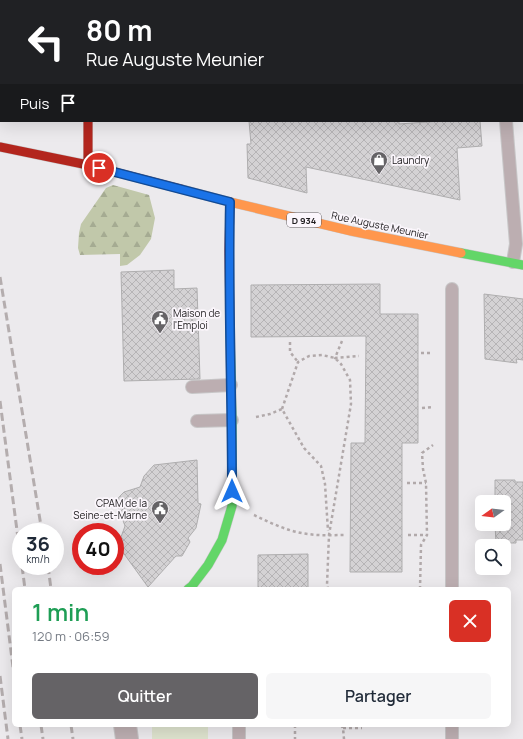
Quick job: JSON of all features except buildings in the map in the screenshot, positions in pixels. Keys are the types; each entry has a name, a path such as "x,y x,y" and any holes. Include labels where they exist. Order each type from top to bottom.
{"main road":[{"path":"88,122 88,165"},
{"name":"Rue Auguste Meunier","path":"0,147 88,165 230,202 351,231 518,264"},
{"path":"191,587 208,565 222,540 232,506 229,250 230,202"}],"street":[{"path":"125,727 127,739"}],"lane":[{"path":"506,122 518,264"},
{"path":"452,289 452,587"},
{"path":"192,387 231,385"},
{"path":"197,421 232,420"},
{"path":"239,727 239,739"},
{"path":"452,727 452,739"}],"path":[{"path":"335,358 342,341"},
{"path":"290,342 290,352 298,362"},
{"path":"421,353 440,353 453,344"},
{"path":"328,587 328,536 325,484 321,466 304,448 282,409 298,362 309,356 322,355 335,358 359,356"},
{"path":"328,536 351,404 350,380 341,364 335,358"},
{"path":"422,408 434,407"},
{"path":"232,420 261,416 282,409"},
{"path":"420,587 421,546 427,535 426,483 422,453 434,444"},
{"path":"407,483 426,483"},
{"path":"232,506 277,526 307,534 328,536 346,535"},
{"path":"408,536 427,535"},
{"path":"294,727 295,739"},
{"path":"344,739 343,728 362,728"}],"green space":[{"path":"113,185 149,195 155,218 151,239 140,255 127,265 120,266 120,254 80,255 78,248 81,224 106,188"},
{"path":"152,727 208,727 208,739 152,739"}],"railway":[{"path":"0,277 41,523"},
{"path":"0,401 16,523"},
{"path":"0,564 12,659"},
{"path":"23,575 25,587"},
{"path":"49,575 51,587"},
{"path":"0,676 8,739"},
{"path":"20,727 22,739"},
{"path":"41,727 43,739"},
{"path":"71,727 73,739"}],"traffic: fast":[{"path":"461,253 523,265"},
{"path":"191,587 208,565 222,540 232,506 230,327"}],"traffic: slow":[{"path":"181,189 351,231 461,253"}],"traffic: jam":[{"path":"88,122 88,165"},
{"path":"0,147 88,165 181,189"},
{"path":"230,202 230,327"}],"place":[{"name":"Laundry","path":"379,175"},
{"name":"Maison de l'Emploi","path":"160,334"},
{"name":"CPAM de la Seine-et-Marne","path":"160,524"}],"route":[{"path":"99,168 230,202 229,250 232,491"}]}
